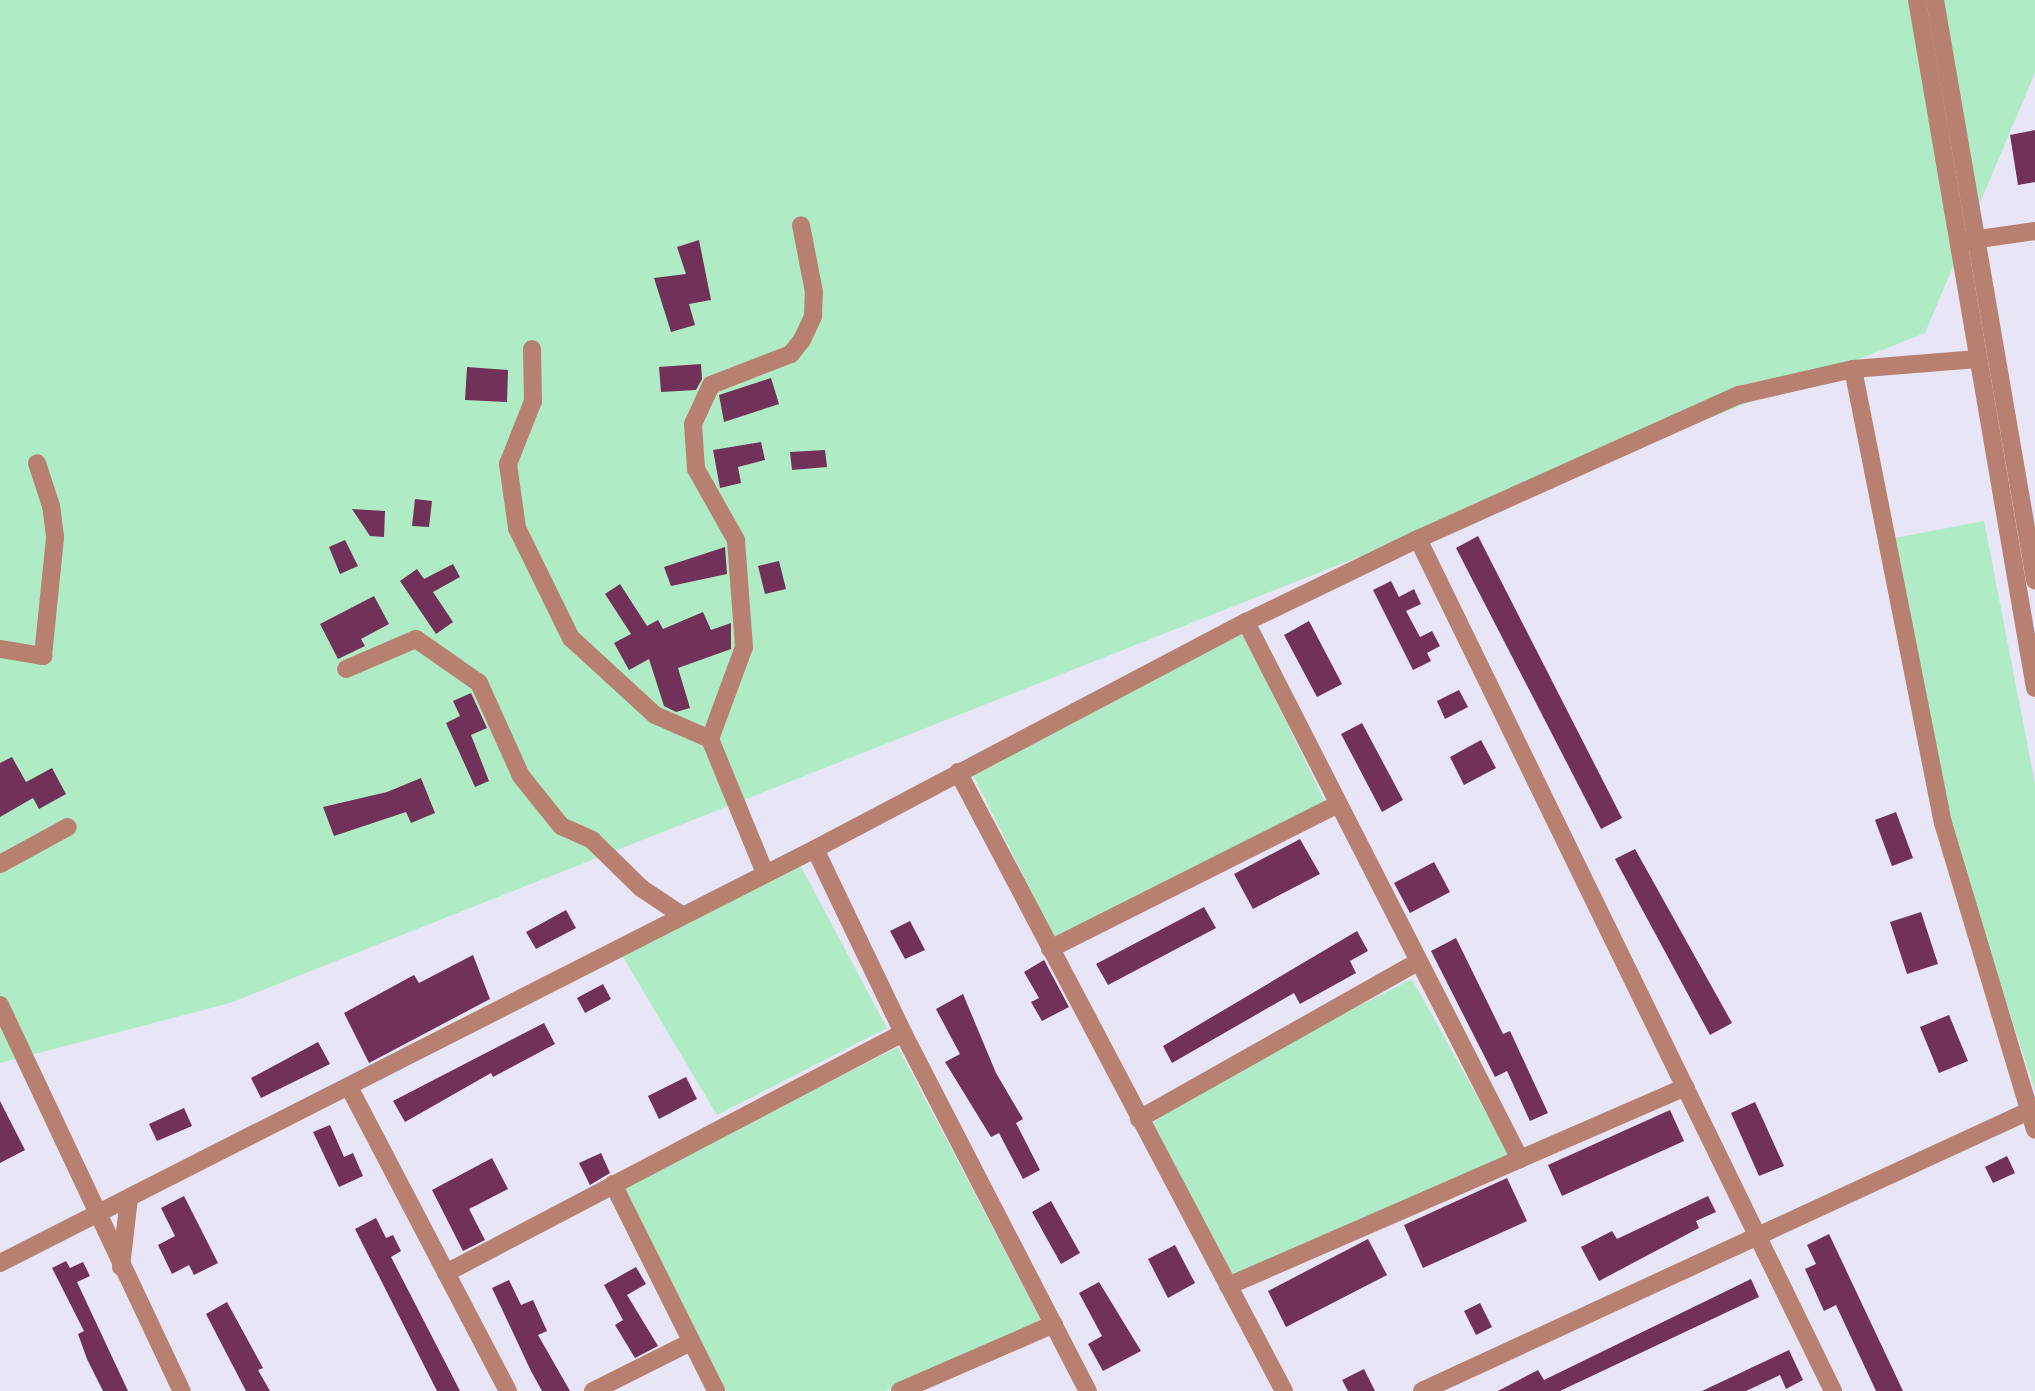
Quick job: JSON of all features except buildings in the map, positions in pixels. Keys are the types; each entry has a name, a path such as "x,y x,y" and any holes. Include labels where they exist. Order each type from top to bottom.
{"street":[{"path":"1917,0 2035,688"},
{"path":"1936,0 2035,580"},
{"path":"765,873 710,739 744,647 736,540 696,469 693,424 711,385 791,354 802,340 813,316 814,292 801,225"},
{"path":"1958,243 1976,237 2035,231"},
{"path":"532,349 533,401 508,464 517,528 571,638 655,715 710,739"},
{"path":"0,1263 349,1087 680,914 815,849 1246,622 1418,538 1739,395 1853,369 1978,359"},
{"path":"1853,369 1943,822 2035,1129"},
{"path":"0,649 43,656 55,537 51,506 37,463"},
{"path":"1418,538 1686,1087 1756,1234 1824,1388"},
{"path":"1246,622 1336,805 1520,1159"},
{"path":"346,669 416,639 479,684 521,776 561,826 592,840 641,888 680,914"},
{"path":"957,772 1284,1391"},
{"path":"1050,949 1336,805"},
{"path":"0,864 68,827"},
{"path":"815,849 903,1033 1088,1391"},
{"path":"1139,1119 1418,962"},
{"path":"0,1005 121,1267 182,1391"},
{"path":"446,1273 903,1033"},
{"path":"349,1087 508,1391"},
{"path":"1228,1286 1686,1087"},
{"path":"1422,1391 1756,1234 2031,1110"},
{"path":"613,1184 716,1391"},
{"path":"121,1267 129,1198"},
{"path":"900,1391 1054,1324"},
{"path":"593,1391 691,1342"}],"green space":[{"path":"0,0 2035,0 2035,73 1925,333 230,1003 0,1063"},
{"path":"1984,521 2035,784 2035,1090 1952,838 1889,539"},
{"path":"1243,633 1326,804 1057,943 973,775"},
{"path":"799,863 887,1028 717,1115 620,952"},
{"path":"1412,979 1510,1156 1234,1277 1153,1123 1198,1087"},
{"path":"898,1047 1044,1326 886,1391 726,1391 618,1189"}]}
